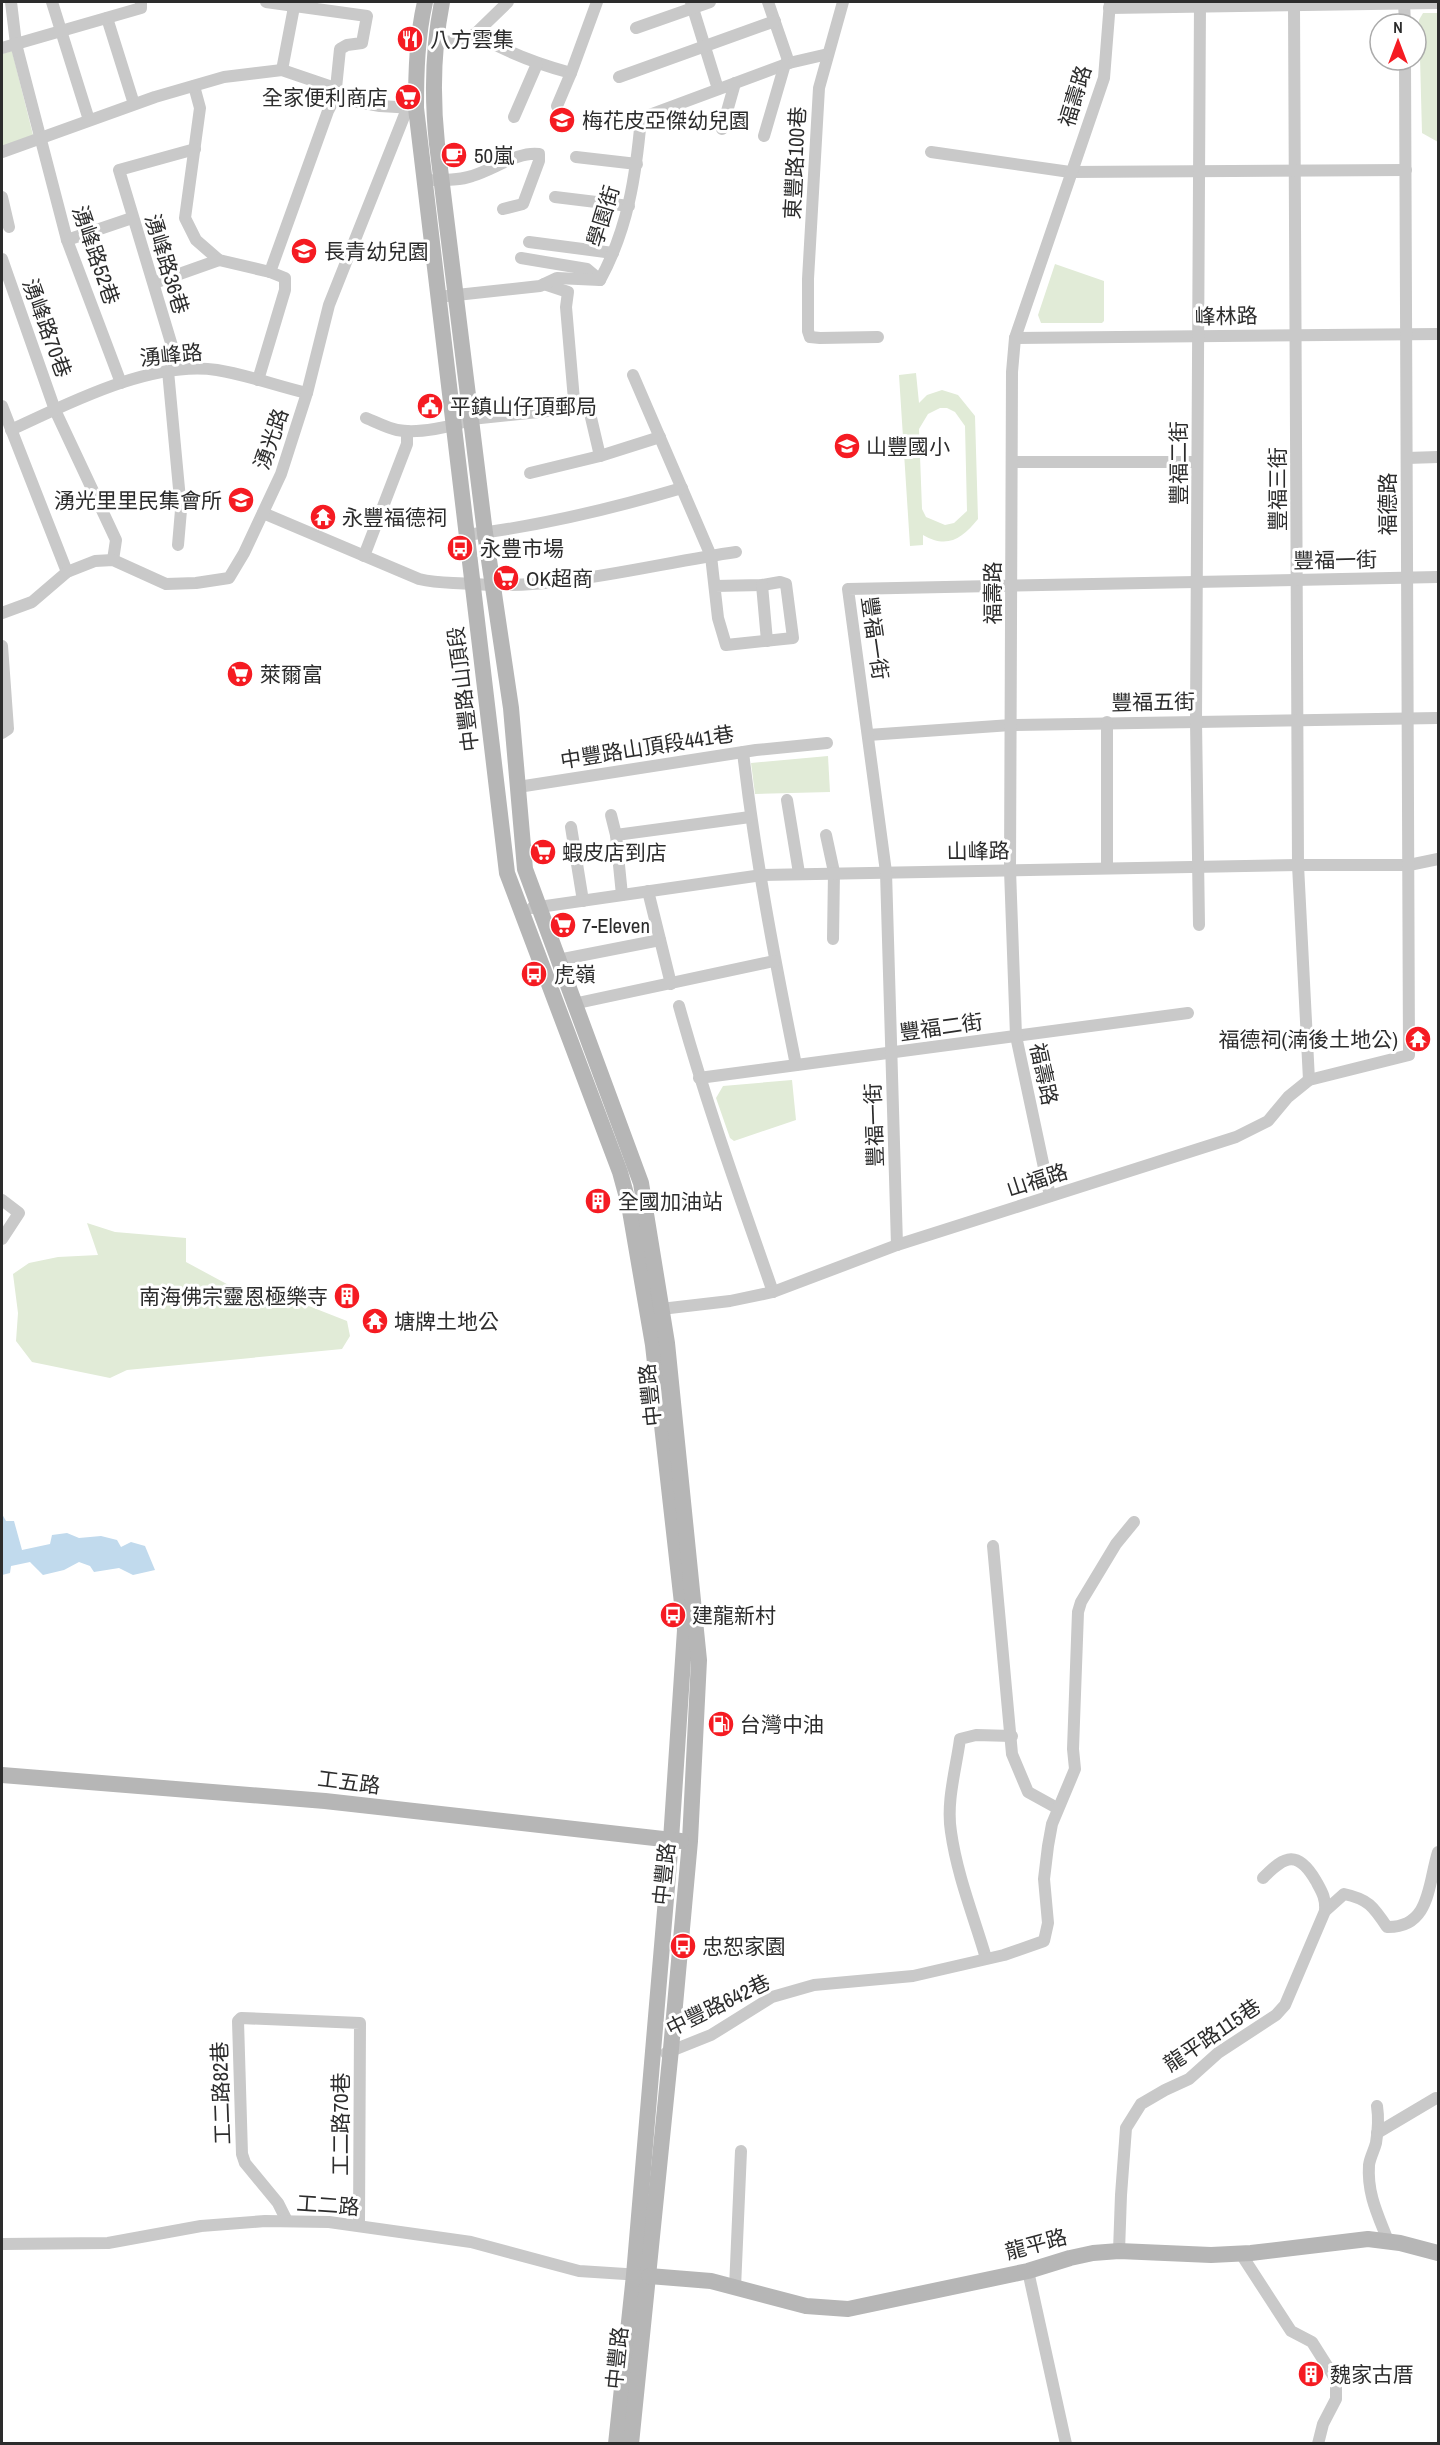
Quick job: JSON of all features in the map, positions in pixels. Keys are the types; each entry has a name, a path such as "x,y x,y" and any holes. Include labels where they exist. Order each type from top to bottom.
{"main road":[{"name":"中豐路山頂段","path":"425,2 419,27 411,108 433,181"},
{"name":"中豐路山頂段","path":"442,2 436,43 433,181 446,296 454,426 507,873 620,1172 654,1312"},
{"name":"中豐路山頂段","path":"446,296 471,419 511,708 525,869 641,1184 654,1312"},
{"name":"中豐路","path":"631,2444 651,2064 671,1840 689,1694 699,1660 682,1479 654,1312"},
{"name":"中豐路","path":"616,2444 671,2049 690,1841 689,1694"},
{"name":"工五路","path":"2,1775 325,1801 690,1841"},
{"name":"龍平路","path":"641,2275 711,2282 806,2306 848,2309 1028,2271 1070,2258 1119,2251 1241,2254 1368,2239 1388,2241 1438,2253"}],"street":[{"name":"湧峰路52巷","path":"11,2 16,44 67,240 121,383"},
{"path":"52,2 89,120"},
{"path":"2,48 141,8 141,2"},
{"path":"266,2 294,7 333,7 368,16 362,43 347,45 340,49 335,98 328,111 270,272"},
{"path":"436,43 463,40 475,34 508,2"},
{"path":"557,106 597,2"},
{"path":"636,28 692,4 710,2"},
{"path":"764,136 787,64 768,2"},
{"name":"東豐路100巷","path":"843,2 819,88 814,135 808,331 810,337 878,338"},
{"path":"1109,5 1294,6 1438,3"},
{"path":"692,4 718,89"},
{"name":"豐福二街","path":"1199,925 1196,721 1200,4"},
{"name":"福壽路","path":"1050,1196 1016,1036 1010,870 1012,372 1015,338 1104,78 1109,5"},
{"name":"豐福三街","path":"1294,6 1298,865 1309,1080"},
{"path":"282,70 294,7"},
{"path":"107,18 134,104"},
{"path":"619,77 775,21"},
{"path":"475,34 537,64 571,73"},
{"path":"622,122 641,118 787,64 828,54"},
{"path":"514,117 537,64"},
{"path":"2,152 134,104 224,77 282,70 328,86 335,98"},
{"name":"福德路","path":"1405,72 1409,1055"},
{"path":"722,129 735,83"},
{"path":"194,86 200,108 185,218 196,240 219,260 270,272 285,278 285,290 258,380"},
{"path":"335,98 411,108 433,108"},
{"name":"湧光路","path":"113,560 166,584 196,583 229,578 281,474 307,393 329,305 411,108"},
{"name":"學園街","path":"544,284 557,278 600,280 613,254 629,206 637,164 641,118"},
{"name":"湧峰路36巷","path":"178,545 181,510 173,370 154,283 119,170 195,149"},
{"path":"931,152 1070,172 1406,170"},
{"path":"433,181 471,177 526,155 539,154 539,161 523,204 502,209"},
{"path":"576,158 637,164"},
{"path":"2,197 9,227"},
{"path":"555,197 629,206"},
{"path":"67,240 132,218"},
{"path":"529,242 613,254"},
{"path":"521,258 587,269 600,280"},
{"name":"湧峰路70巷","path":"2,259 55,410 116,540 113,560"},
{"path":"154,283 219,260"},
{"path":"446,296 544,284 568,292 566,307 574,400 589,409 600,456"},
{"name":"峰林路","path":"1015,338 1438,334"},
{"name":"湧峰路","path":"11,430 137,376 173,370 217,370 307,393"},
{"path":"633,375 711,556 718,618 726,645 793,638 786,584 780,582 762,585 756,583 716,586"},
{"path":"2,406 67,572"},
{"path":"366,418 396,430 407,431 454,426 471,419 586,407"},
{"path":"364,556 406,444 407,431"},
{"path":"530,472 600,456 660,437"},
{"path":"1407,458 1438,457"},
{"path":"1012,462 1197,462"},
{"path":"466,535 548,523 615,508 682,488"},
{"path":"262,513 419,579 440,584 472,584 493,587 570,580 736,552"},
{"path":"2,613 32,602 67,572 95,561 113,560"},
{"name":"豐福一街","path":"897,1245 886,872 848,589 1438,577"},
{"path":"762,585 766,640"},
{"path":"2,646 8,713 8,729 2,733"},
{"name":"豐福五街","path":"868,735 1011,725 1438,718"},
{"path":"1107,723 1107,868"},
{"name":"中豐路山頂段441巷","path":"518,787 743,752 827,743"},
{"path":"743,752 750,817 762,875 774,961 796,1065"},
{"path":"786,800 799,873"},
{"path":"611,815 616,835 622,895"},
{"path":"616,835 750,817"},
{"path":"571,827 583,900"},
{"path":"826,835 834,872 833,939"},
{"name":"山峰路","path":"519,909 762,875 834,872 853,874 1107,868 1409,865 1438,859"},
{"path":"648,891 670,984"},
{"path":"558,960 660,940"},
{"path":"573,1004 774,961"},
{"path":"679,1006 699,1078 773,1292"},
{"name":"豐福二街","path":"699,1078 1188,1013"},
{"name":"山福路","path":"654,1312 773,1292 897,1245 1236,1137 1268,1121 1288,1097 1309,1080 1409,1055"},
{"path":"2,1200 19,1213 2,1239"},
{"path":"993,1546 1012,1754 1028,1792 1057,1808 1075,1769 1073,1749 1078,1612 1081,1602 1116,1544 1134,1522"},
{"path":"986,1958 950,1831 951,1795 960,1739 976,1735 1012,1736"},
{"name":"中豐路642巷","path":"651,2064 671,2049 711,2035 772,1998 814,1985 913,1976 1004,1955 1044,1941 1048,1923 1044,1879 1052,1824 1057,1808"},
{"path":"1325,1911 1344,1893 1362,1898 1374,1907 1387,1926 1398,1927 1415,1919 1424,1907 1438,1852"},
{"path":"1263,1878 1278,1862 1292,1858 1304,1862 1326,1898 1325,1911"},
{"name":"龍平路115巷","path":"1119,2251 1126,2128 1141,2104 1189,2079 1218,2053 1276,2015 1285,2005 1325,1911"},
{"name":"工二路70巷","path":"238,2021 241,2018 360,2023 359,2225"},
{"name":"工二路82巷","path":"238,2021 242,2154 245,2163 278,2203 287,2221"},
{"path":"1377,2133 1436,2098"},
{"path":"1377,2106 1379,2119 1369,2168 1371,2201 1388,2241"},
{"path":"735,2288 741,2151"},
{"name":"工二路","path":"2,2244 108,2243 201,2226 287,2221 329,2222 471,2241 579,2271 641,2275"},
{"path":"1241,2254 1291,2331 1312,2342 1336,2380 1336,2399 1323,2424 1318,2444"},
{"path":"1028,2271 1066,2444"}],"green space":[{"path":"1428,13 1438,13 1438,142 1422,133 1420,72 1428,72"},
{"path":"12,51 33,135 2,147 2,54"},
{"path":"1055,264 1104,281 1104,321 1102,323 1041,323 1038,315"},
{"path":"916,373 919,403 927,395 942,390 958,395 975,416 978,519 966,532 954,540 939,541 923,535 923,545 910,546 899,375","holes":["940,408 947,408 955,412 965,426 967,511 954,523 945,525 926,517 922,509 919,429 928,414"]},
{"path":"828,756 830,792 755,794 751,763"},
{"path":"792,1080 796,1120 734,1141 730,1138 716,1098 723,1086"},
{"path":"87,1223 115,1232 186,1238 186,1262 236,1289 260,1290 281,1301 296,1301 347,1321 350,1336 342,1349 127,1370 110,1378 32,1362 16,1341 18,1313 13,1274 29,1263 58,1257 98,1255"}],"water":[{"path":"2,1514 6,1521 14,1521 22,1550 50,1544 52,1535 67,1533 79,1538 101,1536 117,1540 121,1547 131,1542 145,1546 155,1570 133,1575 119,1568 94,1572 90,1566 79,1562 64,1570 43,1575 30,1562 11,1566 10,1573 2,1575"}],"place":[{"name":"八方雲集","path":"410,39"},
{"name":"全家便利商店","path":"408,97"},
{"name":"梅花皮亞傑幼兒園","path":"562,120"},
{"name":"50嵐","path":"454,155"},
{"name":"長青幼兒園","path":"304,251"},
{"name":"平鎮山仔頂郵局","path":"430,406"},
{"name":"山豐國小","path":"847,446"},
{"name":"湧光里里民集會所","path":"241,500"},
{"name":"永豐福德祠","path":"323,517"},
{"name":"永豊市場","path":"460,548"},
{"name":"OK超商","path":"506,578"},
{"name":"萊爾富","path":"240,674"},
{"name":"蝦皮店到店","path":"543,852"},
{"name":"7-Eleven","path":"563,925"},
{"name":"虎嶺","path":"534,974"},
{"name":"福德祠(湳後土地公)","path":"1418,1039"},
{"name":"全國加油站","path":"598,1201"},
{"name":"南海佛宗靈恩極樂寺","path":"347,1296"},
{"name":"塘牌土地公","path":"375,1321"},
{"name":"建龍新村","path":"673,1615"},
{"name":"台灣中油","path":"721,1724"},
{"name":"忠恕家園","path":"683,1946"},
{"name":"魏家古厝","path":"1311,2374"}]}
